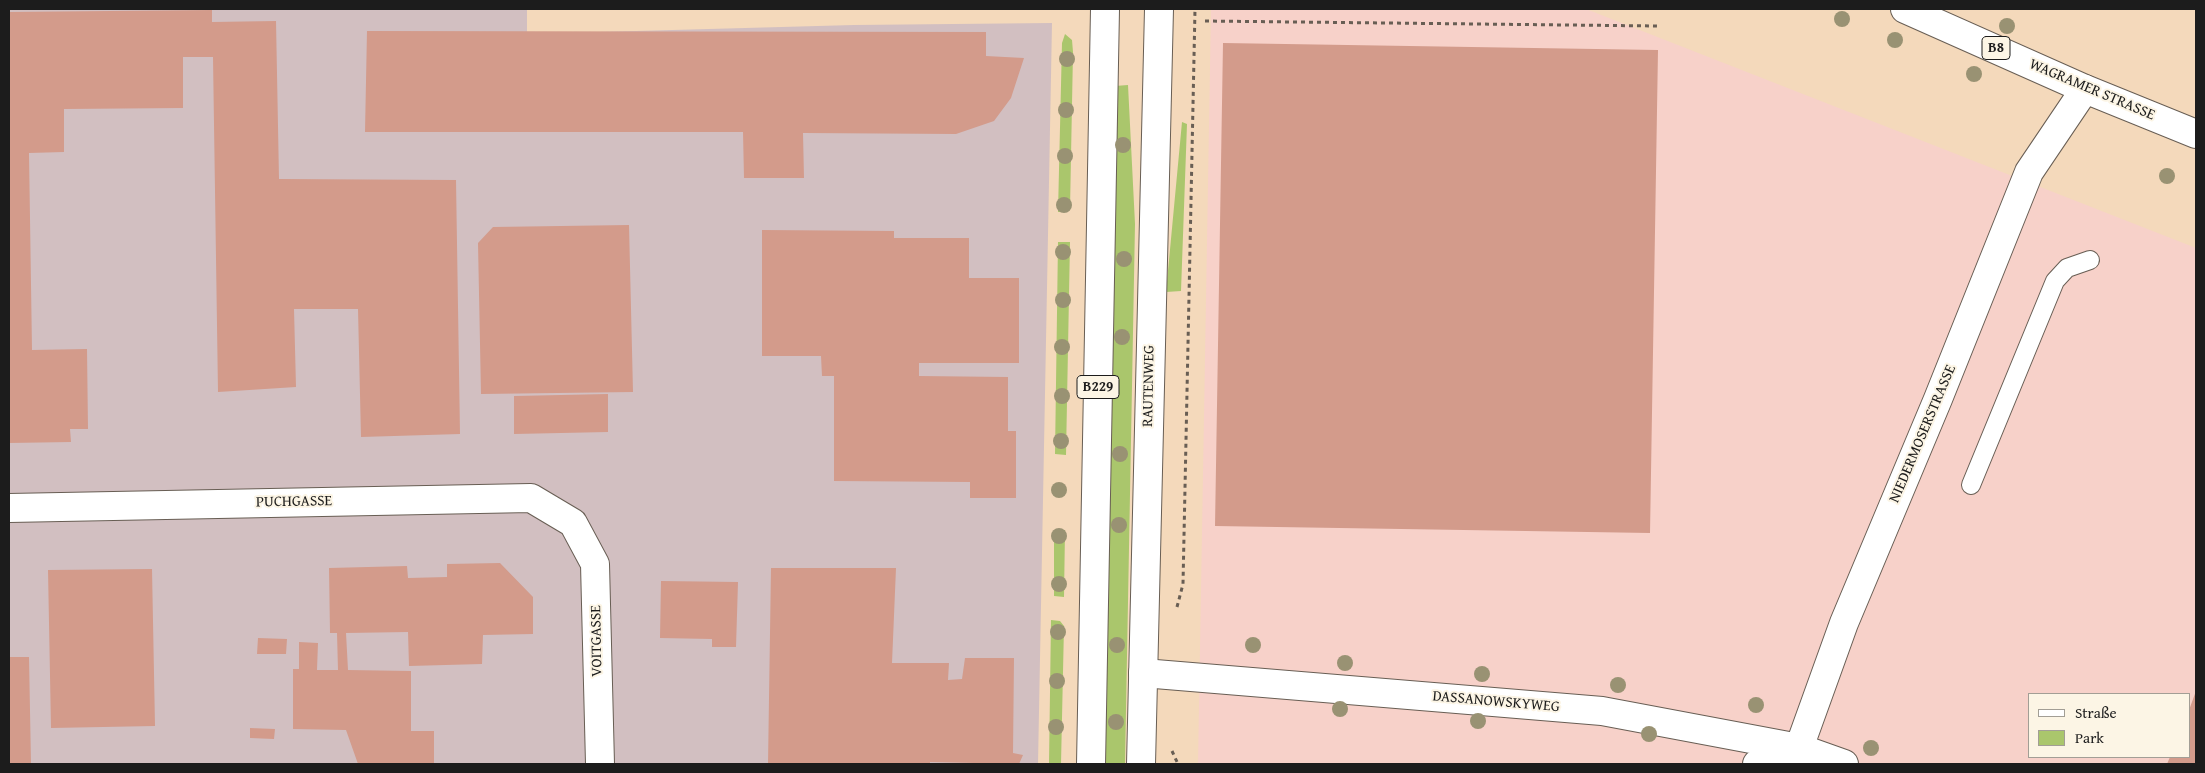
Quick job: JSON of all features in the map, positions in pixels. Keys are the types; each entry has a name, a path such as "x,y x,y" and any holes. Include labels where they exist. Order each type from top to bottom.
{"street":[{"name":"B229","path":"1091,764 1105,9"},
{"name":"RAUTENWEG","path":"1142,764 1159,9"},
{"name":"WAGRAMER STRASSE","path":"1905,9 2086,89 2196,134"},
{"name":"NIEDERMOSERSTRASSE","path":"1799,748 1844,623 1938,399 2029,172 2086,89"},
{"name":"PUCHGASSE","path":"9,508 531,498 573,523"},
{"name":"VOITGASSE","path":"573,523 595,564 600,764"},
{"name":"DASSANOWSKYWEG","path":"1143,673 1602,711 1799,748 1844,764"},
{"path":"1757,764 1799,748"}],"lane":[{"path":"1971,485 2055,281 2067,268 2090,260"}],"path":[{"path":"1176,608 1183,584 1195,9"},
{"path":"1205,21 1659,26"}],"shaded area":[{"path":"9,9 527,9 527,34 854,25 1052,23 1038,764 9,764"},
{"path":"1211,9 1586,9 2196,248 2196,764 1198,764"}],"green space":[{"path":"1065,34 1072,40 1073,52 1070,209 1066,212 1058,212 1062,43"},
{"path":"1128,85 1135,224 1125,764 1105,764 1115,86"},
{"path":"1182,122 1187,124 1181,291 1166,292"},
{"path":"1058,242 1070,242 1066,455 1055,454"},
{"path":"1054,530 1065,530 1064,597 1054,596"},
{"path":"1051,620 1060,621 1064,626 1061,764 1049,764"}],"building":[{"path":"212,10 212,22 276,21 279,179 456,180 460,434 361,437 358,309 294,309 296,387 218,392 213,57 183,57 183,108 64,109 64,152 29,153 32,350 87,349 88,429 70,429 71,442 9,443 9,12"},
{"path":"367,31 986,32 986,56 1024,58 1011,98 994,121 956,134 803,133 804,178 744,178 743,132 365,132"},
{"path":"1223,43 1658,50 1650,533 1215,526"},
{"path":"629,225 633,392 481,394 478,243 493,227"},
{"path":"762,230 894,231 894,238 969,238 969,278 1019,278 1019,363 919,363 919,376 1008,377 1008,431 1016,431 1016,498 970,498 970,482 834,481 834,376 822,376 821,356 762,356"},
{"path":"608,394 608,432 514,434 514,396"},
{"path":"500,563 533,597 533,634 483,635 482,664 409,666 408,632 346,633 348,670 411,671 411,731 434,731 434,764 358,764 346,730 293,729 293,669 299,669 299,642 318,643 317,670 338,670 337,633 330,633 329,568 407,566 408,578 447,577 447,564"},
{"path":"771,568 896,568 892,663 949,663 948,680 962,679 965,658 1014,658 1013,753 1023,755 1019,764 930,762 930,764 768,764"},
{"path":"152,569 155,726 51,728 48,570"},
{"path":"661,581 738,582 736,647 712,647 712,639 660,638"},
{"path":"258,638 287,639 286,654 257,654"},
{"path":"9,657 29,657 31,764 9,764"},
{"path":"2196,691 2196,764 2167,764 2170,758 2190,758 2190,707"},
{"path":"250,728 275,729 274,739 250,738"}]}
